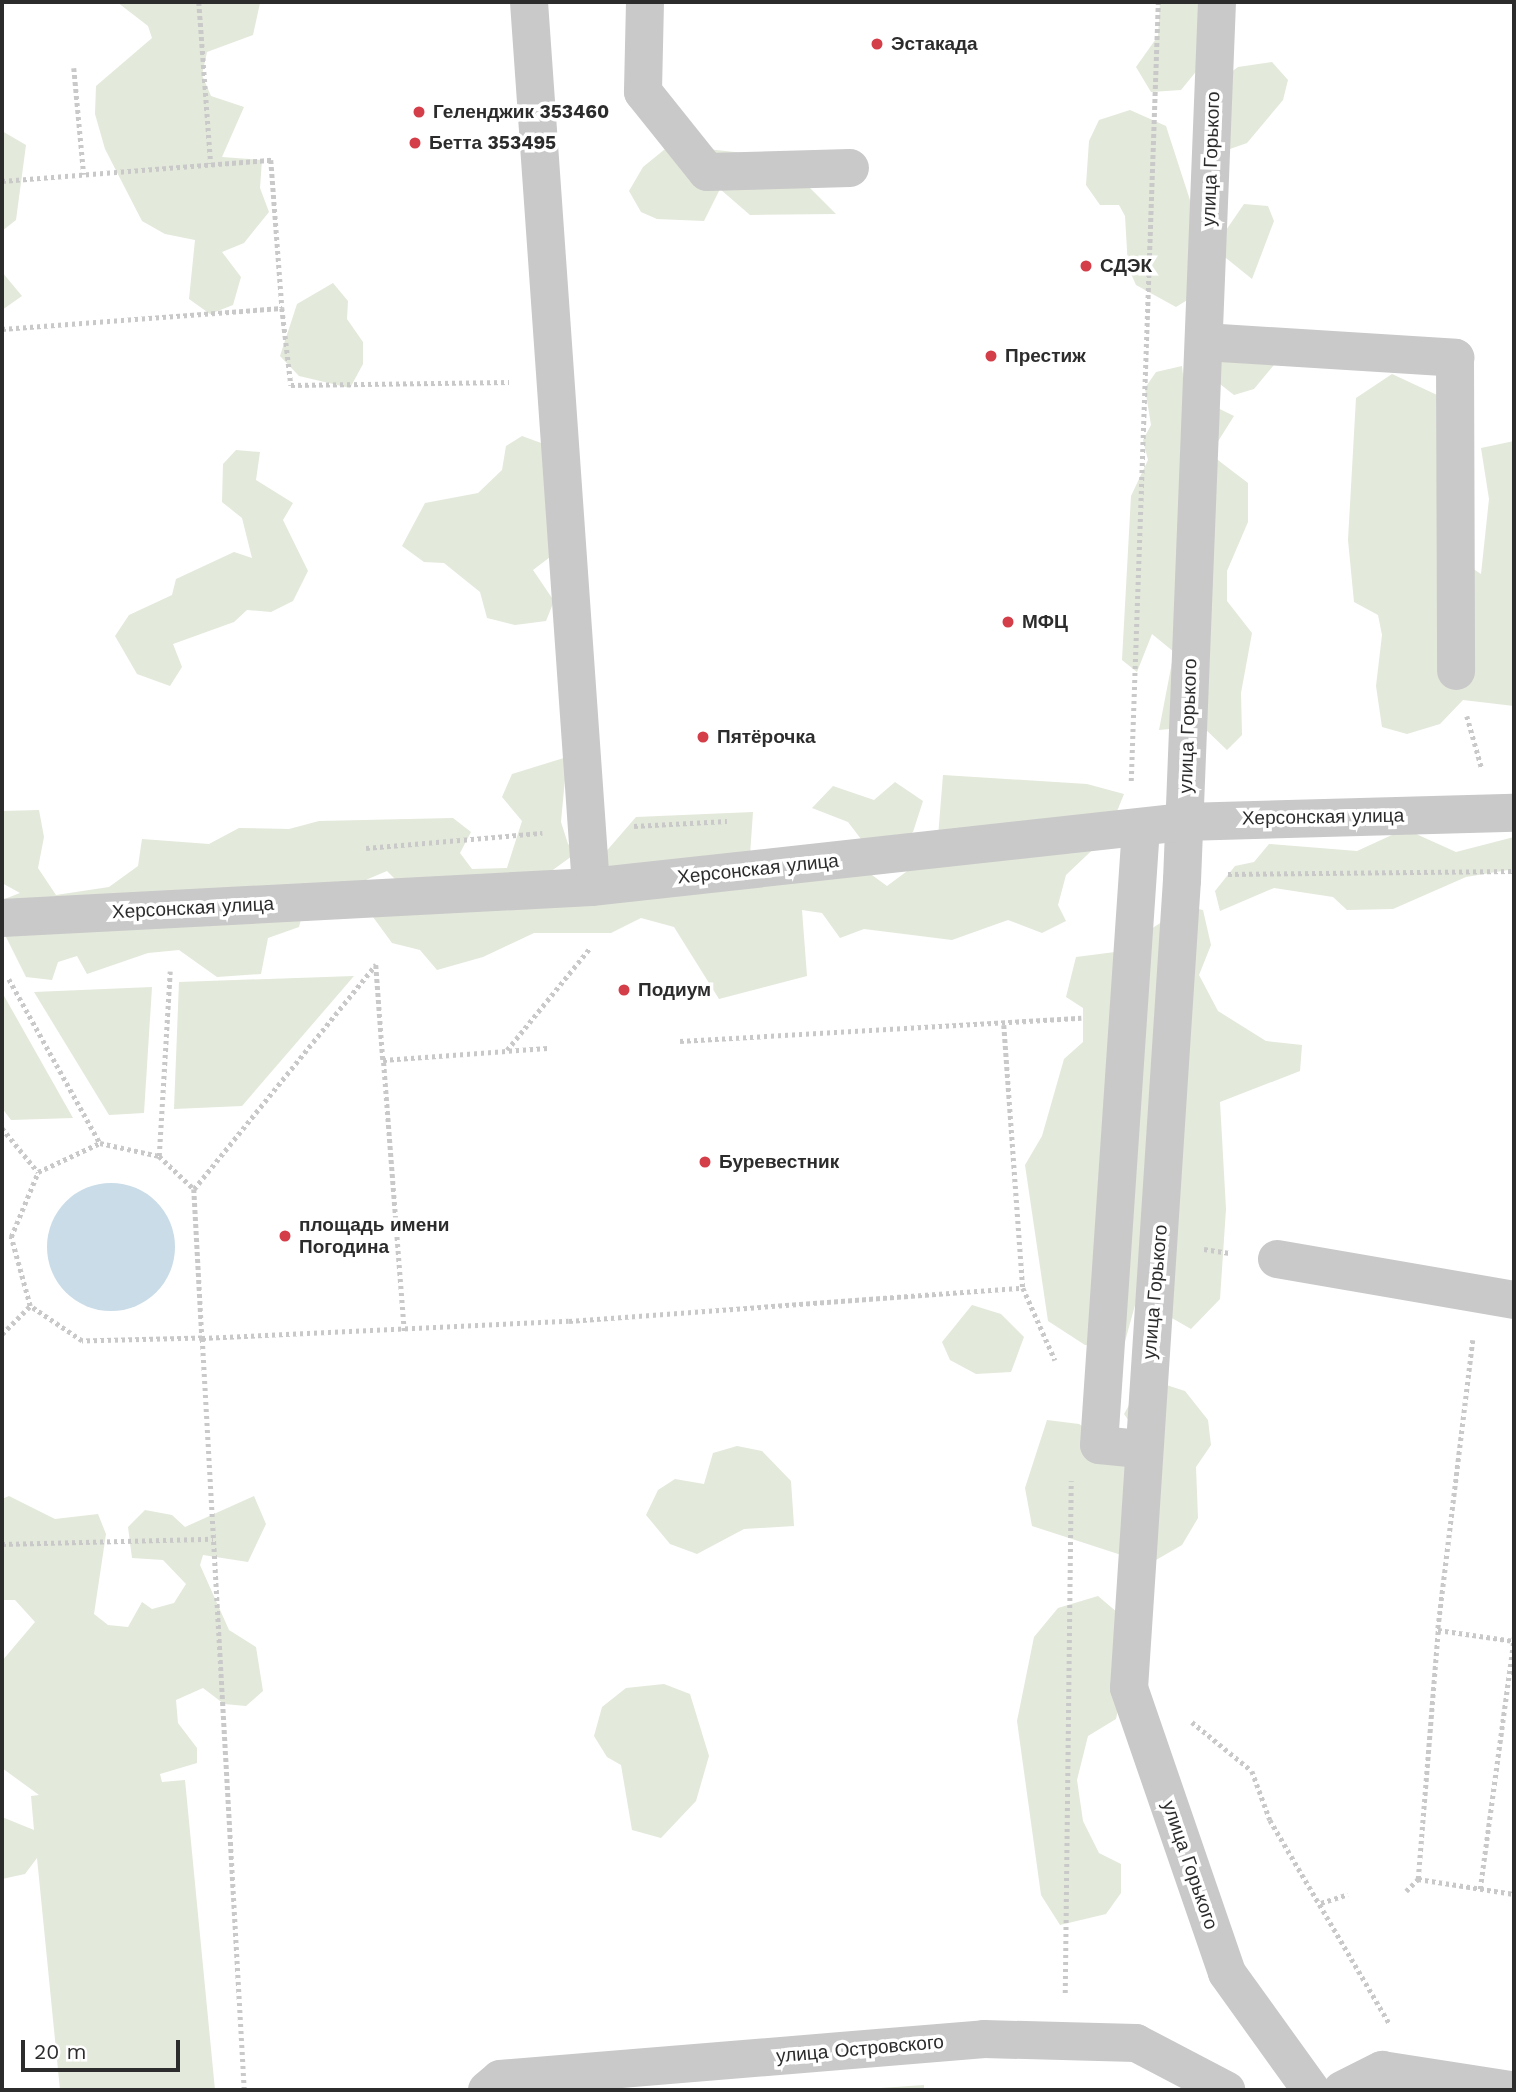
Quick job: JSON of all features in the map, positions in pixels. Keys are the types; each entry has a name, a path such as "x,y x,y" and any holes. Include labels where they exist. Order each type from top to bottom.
{"street":[{"path":"529,2 591,887"},
{"path":"645,2 643,92 707,172 850,168"},
{"name":"улица Горького","path":"1217,2 1184,822 1157,1278 1140,1449 1129,1688 1227,1973 1311,2090"},
{"path":"1204,342 1455,358 1456,671"},
{"name":"Херсонская улица","path":"2,918 591,887 1184,822 1514,813"},
{"path":"1140,1449 1099,1445 1141,827"},
{"path":"1277,1259 1497,1297"},
{"name":"улица Островского","path":"487,2090 500,2080 528,2077 984,2039 1136,2043 1226,2090"},
{"path":"1342,2090 1382,2070 1510,2090"}],"path":[{"path":"199,2 212,164"},
{"path":"1123,788 1131,781 1157,2"},
{"path":"74,68 84,174"},
{"path":"2,181 271,160 282,308 291,385 556,381"},
{"path":"2,329 282,308"},
{"path":"1456,671 1485,779"},
{"path":"350,849 587,829 737,820"},
{"path":"1227,888 1228,874 1514,871"},
{"path":"506,1051 590,948"},
{"path":"244,2090 194,1189 376,964 404,1331"},
{"path":"159,1156 170,971"},
{"path":"9,979 100,1143"},
{"path":"680,1041 1004,1025 1129,1014"},
{"path":"1004,1025 1023,1288 1059,1367"},
{"path":"383,1059 548,1048"},
{"path":"2,1128 37,1172"},
{"path":"194,1189 159,1156 100,1143 37,1172 11,1237 30,1306 82,1341 404,1331 1023,1288"},
{"path":"1406,1891 1418,1879 1438,1630 1497,1297"},
{"path":"2,1334 30,1306"},
{"path":"1064,2041 1070,1480"},
{"path":"2,1544 213,1539"},
{"path":"1438,1630 1514,1640 1480,1889"},
{"path":"1180,1712 1252,1771 1270,1820 1394,2031"},
{"path":"1418,1879 1514,1894"},
{"path":"1321,1903 1348,1894"}],"shaded area":[{"path":"117,2 260,3 253,35 207,52 202,75 211,96 244,107 222,157 262,160 260,188 269,212 244,243 222,252 241,277 233,305 210,314 189,299 195,240 165,234 142,221 105,149 95,114 96,86 152,38 148,26"},
{"path":"1160,2 1198,2 1203,63 1181,90 1151,92 1136,67 1158,36"},
{"path":"1272,62 1288,80 1283,100 1247,143 1230,149 1216,83 1238,67"},
{"path":"1130,110 1166,126 1199,228 1197,294 1176,307 1136,285 1128,267 1125,216 1119,205 1100,205 1086,185 1089,141 1099,120"},
{"path":"2,131 26,145 16,220 2,231"},
{"path":"670,145 753,154 804,182 836,214 750,215 720,189 704,221 657,219 641,212 629,191 643,167"},
{"path":"1244,204 1268,206 1274,221 1252,279 1221,254 1222,236"},
{"path":"2,272 22,296 2,310"},
{"path":"333,283 348,301 347,319 363,342 363,364 350,388 299,376 280,356 297,304"},
{"path":"1220,336 1278,360 1254,389 1234,395 1211,377"},
{"path":"1182,366 1185,392 1234,416 1210,454 1248,483 1248,522 1227,571 1227,601 1252,633 1241,693 1242,735 1227,750 1202,726 1159,730 1174,652 1152,634 1137,672 1122,660 1131,496 1148,460 1143,440 1151,425 1145,388 1156,372"},
{"path":"1392,374 1463,407 1464,563 1481,574 1489,499 1481,448 1514,441 1514,706 1463,700 1440,724 1407,734 1382,727 1376,686 1382,635 1378,615 1354,602 1348,540 1356,398"},
{"path":"522,436 563,451 558,551 533,570 554,601 546,621 515,625 487,618 480,592 444,563 424,562 402,546 425,503 478,493 502,470 506,446"},
{"path":"236,450 260,452 256,480 293,503 283,520 308,571 293,601 271,612 247,610 234,622 173,644 182,667 170,686 137,674 115,636 129,615 172,595 176,579 234,552 252,558 242,518 222,502 223,464"},
{"path":"567,757 561,822 568,844 579,851 550,872 590,870 636,817 753,812 750,855 850,859 887,886 937,849 943,775 1087,784 1124,794 1107,836 1066,875 1058,905 1066,921 1042,933 1008,920 952,940 864,929 840,938 822,913 802,910 807,976 719,999 674,927 641,918 611,933 534,933 483,957 437,970 420,950 392,943 373,917 399,883 387,871 349,887 309,888 299,927 268,938 261,974 217,977 179,950 148,953 87,974 77,956 58,962 52,980 26,977 2,929 2,900 20,893 2,883 2,811 39,810 44,837 38,868 56,895 109,887 138,866 142,839 209,844 239,828 289,829 319,821 453,818 471,832 460,853 472,869 507,868 522,821 502,797 512,774"},
{"path":"895,782 923,801 913,832 885,850 861,839 848,822 812,808 833,786 874,800"},
{"path":"1405,829 1456,852 1514,837 1514,875 1508,870 1466,877 1393,909 1347,910 1333,897 1274,888 1220,911 1215,891 1235,866 1254,862 1269,844 1357,851"},
{"path":"1168,903 1203,910 1211,945 1199,975 1218,1011 1266,1041 1302,1045 1300,1071 1220,1102 1226,1209 1220,1299 1191,1329 1137,1298 1124,1345 1085,1345 1048,1321 1025,1165 1042,1136 1064,1059 1083,1042 1083,1008 1066,997 1076,957 1115,952 1165,920"},
{"path":"354,976 242,1106 174,1109 179,982"},
{"path":"152,987 144,1113 109,1115 34,992"},
{"path":"2,994 73,1118 11,1120 2,1108"},
{"path":"972,1305 1001,1314 1024,1337 1011,1372 976,1374 950,1360 942,1342"},
{"path":"1154,1381 1185,1391 1208,1420 1211,1445 1196,1467 1198,1518 1182,1545 1149,1564 1032,1526 1025,1488 1047,1420 1079,1424 1107,1442 1137,1432 1124,1414 1137,1391"},
{"path":"737,1446 762,1451 791,1481 794,1526 744,1529 697,1554 670,1544 646,1515 658,1490 675,1479 704,1484 713,1453"},
{"path":"9,1496 55,1519 98,1514 106,1534 94,1614 108,1625 128,1627 142,1602 152,1609 174,1603 186,1584 163,1560 132,1558 128,1527 145,1510 172,1515 185,1527 254,1496 266,1524 248,1562 203,1555 200,1565 229,1630 256,1647 263,1691 246,1706 224,1704 203,1688 176,1700 178,1723 197,1748 197,1763 160,1774 162,1782 185,1780 215,2090 60,2090 37,1858 25,1874 2,1879 2,1817 34,1830 31,1796 39,1795 2,1768 2,1661 35,1622 15,1600 2,1600 2,1499"},
{"path":"1098,1596 1118,1613 1124,1683 1116,1719 1088,1736 1077,1780 1083,1821 1099,1853 1121,1864 1121,1893 1106,1914 1060,1925 1041,1895 1017,1721 1034,1637 1058,1608"},
{"path":"664,1684 690,1694 709,1756 696,1801 661,1838 632,1830 621,1765 607,1757 594,1736 602,1707 626,1688"},
{"path":"924,2085 924,2090 852,2090"}],"water":[{"path":"111,1183 135,1188 156,1202 170,1223 175,1247 170,1271 156,1292 135,1306 111,1311 87,1306 66,1292 52,1271 47,1247 52,1223 66,1202 87,1188"}],"place":[{"name":"Эстакада","path":"877,44"},
{"name":"Геленджик 353460","path":"419,112"},
{"name":"Бетта 353495","path":"415,143"},
{"name":"СДЭК","path":"1086,266"},
{"name":"Престиж","path":"991,356"},
{"name":"МФЦ","path":"1008,622"},
{"name":"Пятёрочка","path":"703,737"},
{"name":"Подиум","path":"624,990"},
{"name":"Буревестник","path":"705,1162"},
{"name":"площадь имени Погодина","path":"285,1236"}]}
